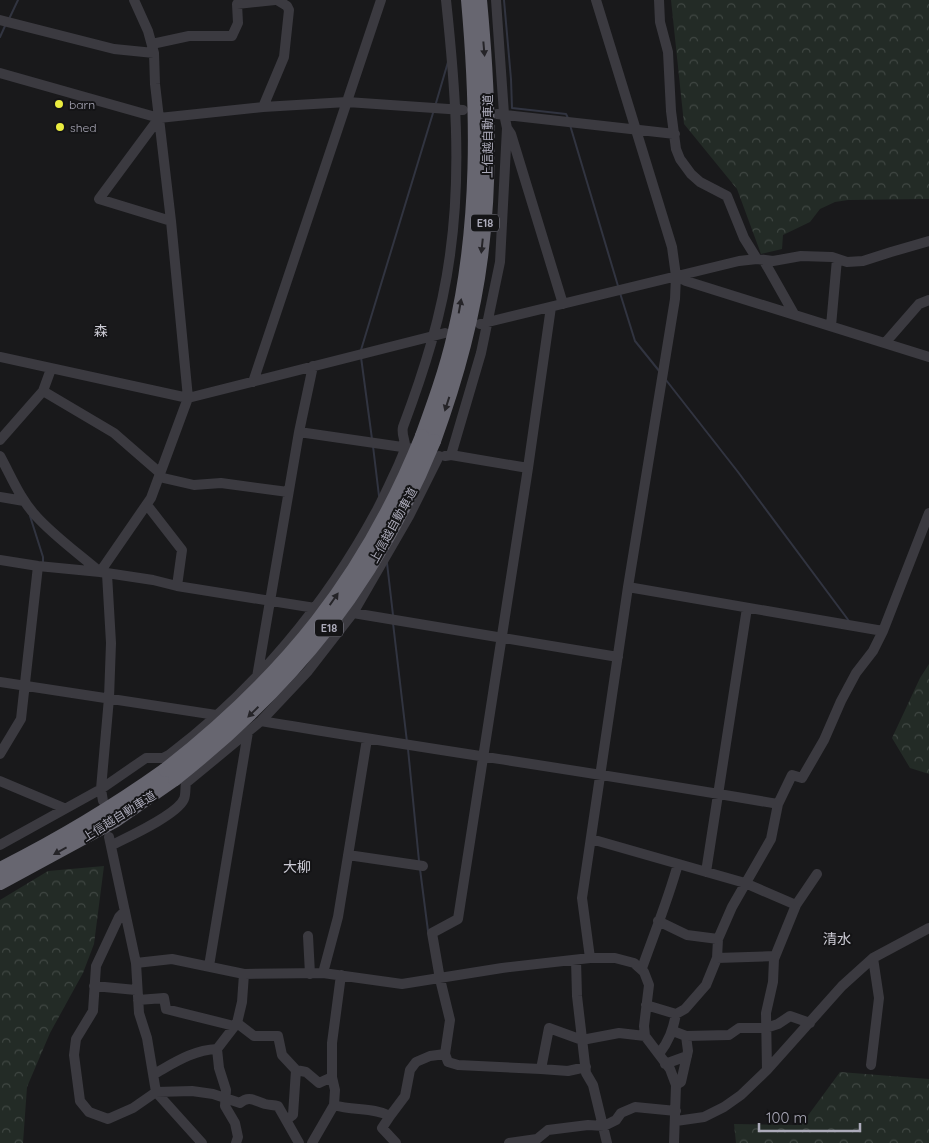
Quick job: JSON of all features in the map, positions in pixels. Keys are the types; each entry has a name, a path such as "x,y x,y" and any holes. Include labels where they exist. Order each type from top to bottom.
{"highway":[{"name":"上信越自動車道","path":"428,438 454,334 470,239 475,179 475,129 473,62 468,0"},
{"name":"上信越自動車道","path":"0,883 116,820 170,775 245,703 288,658 318,622 353,572 428,438 453,388 467,336 484,231 488,130 480,0"},
{"name":"上信越自動車道","path":"0,869 170,775"}],"street":[{"path":"103,801 101,789 109,698 111,644 104,573 147,505 188,398 153,49 148,31 134,0"},
{"path":"0,20 114,49 153,49 189,36 232,36 238,23 238,4 276,0 287,6 289,10 284,57 263,107"},
{"path":"253,382 380,0"},
{"path":"0,845 101,789 146,758 164,758 169,755 216,715 257,677 315,608 370,524 387,492 406,447 402,431 434,336 450,255 459,109 446,0"},
{"path":"496,0 500,114 511,134 563,304"},
{"path":"590,958 582,898 628,588 675,299 676,276 672,248 596,0"},
{"path":"659,0 660,22 668,52 671,111 676,149 680,159 691,174 700,182 727,196 744,238 794,314"},
{"path":"0,73 159,118 263,107 347,102 459,109"},
{"path":"500,114 675,134"},
{"path":"159,118 99,199 171,221"},
{"path":"450,455 481,353 484,323 500,262 507,128"},
{"path":"484,323 738,261 773,261 801,256 837,259 848,262 863,261 929,241"},
{"path":"831,326 837,259"},
{"path":"676,276 686,281 929,357"},
{"path":"885,343 919,304 929,300"},
{"path":"551,307 458,919 432,933 450,1020 446,1054 448,1062 458,1065 568,1072 586,1067"},
{"path":"0,357 188,398 446,333"},
{"path":"257,677 288,492 314,366"},
{"path":"0,440 43,391 51,369"},
{"path":"43,391 114,433 160,475 194,485 221,483 288,492"},
{"path":"299,432 406,447 440,456 450,455 528,468"},
{"path":"0,456 24,500 36,516 58,538 104,573"},
{"path":"202,1143 156,1092 147,1038 138,1014 136,963 110,841 150,827 178,806 184,799 186,783 260,721 308,670 353,613 409,516 440,456"},
{"path":"0,497 24,500"},
{"path":"147,505 182,550 178,586"},
{"path":"659,1054 673,1032 676,1014 685,1008 706,985 717,958 718,939 744,883 771,838 778,804 792,775 802,778 824,740 856,673 873,651 883,631 929,513"},
{"path":"0,560 153,580 178,586 315,608"},
{"path":"0,754 21,719 38,566"},
{"path":"628,588 883,631"},
{"path":"706,872 747,608"},
{"path":"353,613 618,657"},
{"path":"0,682 216,715"},
{"path":"260,721 778,804"},
{"path":"209,966 248,732"},
{"path":"323,974 338,917 367,739"},
{"path":"0,781 64,808"},
{"path":"591,839 744,883 796,905"},
{"path":"348,855 423,866"},
{"path":"642,968 658,921 671,892 678,864"},
{"path":"767,1070 766,1013 773,982 776,956 796,905 817,874"},
{"path":"125,911 120,917 96,966 93,1011 76,1039 74,1056 80,1101 89,1112 108,1119 133,1108 156,1092 192,1091 213,1094 240,1103 244,1099 254,1098 264,1104 278,1106 299,1143"},
{"path":"658,921 687,934 718,939"},
{"path":"508,1143 537,1140 548,1130 588,1125 604,1126 616,1120 621,1113 635,1107 676,1116 704,1117 724,1107 741,1095 767,1070 842,986 873,958 929,928"},
{"path":"308,936 310,974"},
{"path":"717,958 776,956"},
{"path":"136,963 172,959 244,974 341,975 402,984 502,968 590,958 615,958 634,963 642,968 648,978 649,985 644,1026 645,1036 670,1069 676,1085 674,1143"},
{"path":"871,1065 879,998 873,958"},
{"path":"576,960 577,996 586,1073 594,1085 607,1143"},
{"path":"236,1143 238,1137 235,1123 225,1106 226,1090 219,1068 217,1049 235,1025 242,1002 244,974"},
{"path":"312,1143 334,1105 332,1043 341,975"},
{"path":"94,986 137,995 164,998 166,1009 235,1025 254,1036 278,1036 282,1055 296,1070 306,1072 319,1083 332,1077"},
{"path":"646,1005 676,1014"},
{"path":"673,1032 686,1036 730,1035 739,1028 766,1028 778,1024 790,1016 810,1023"},
{"path":"541,1069 549,1028 582,1040 619,1033 645,1036"},
{"path":"676,1085 681,1082 687,1056 686,1036"},
{"path":"154,1074 190,1054 206,1049 217,1049"},
{"path":"396,1143 382,1128 406,1096 410,1070 416,1062 430,1056 446,1054"},
{"path":"666,1064 687,1056"},
{"path":"286,1120 294,1115 296,1070"},
{"path":"334,1105 344,1108 373,1110 390,1116"}],"green space":[{"path":"671,0 929,0 929,199 848,200 835,202 820,209 810,222 783,235 782,249 761,254 737,189 684,124"},
{"path":"929,664 929,774 910,768 892,738 920,678"},
{"path":"104,866 94,944 83,973 50,1033 27,1087 23,1143 0,1143 0,900 48,871"},
{"path":"840,1072 929,1079 929,1143 736,1143 734,1124 801,1125"}],"waterway":[{"path":"9,19 18,0"},
{"path":"504,0 512,108 566,114 568,118"},
{"path":"0,37 5,26"},
{"path":"436,103 448,62"},
{"path":"361,350 433,113"},
{"path":"570,125 618,286"},
{"path":"620,293 635,341 660,372"},
{"path":"361,357 372,439"},
{"path":"666,380 738,472 849,621"},
{"path":"373,446 379,496"},
{"path":"30,516 43,562"},
{"path":"387,563 393,615"},
{"path":"393,623 407,742"},
{"path":"408,749 419,861"},
{"path":"420,869 428,931"}],"place":[{"name":"barn","path":"59,104"},
{"name":"shed","path":"60,127"}],"district":[{"name":"森","path":"101,331"},
{"name":"大柳","path":"297,867"},
{"name":"清水","path":"837,939"}]}
